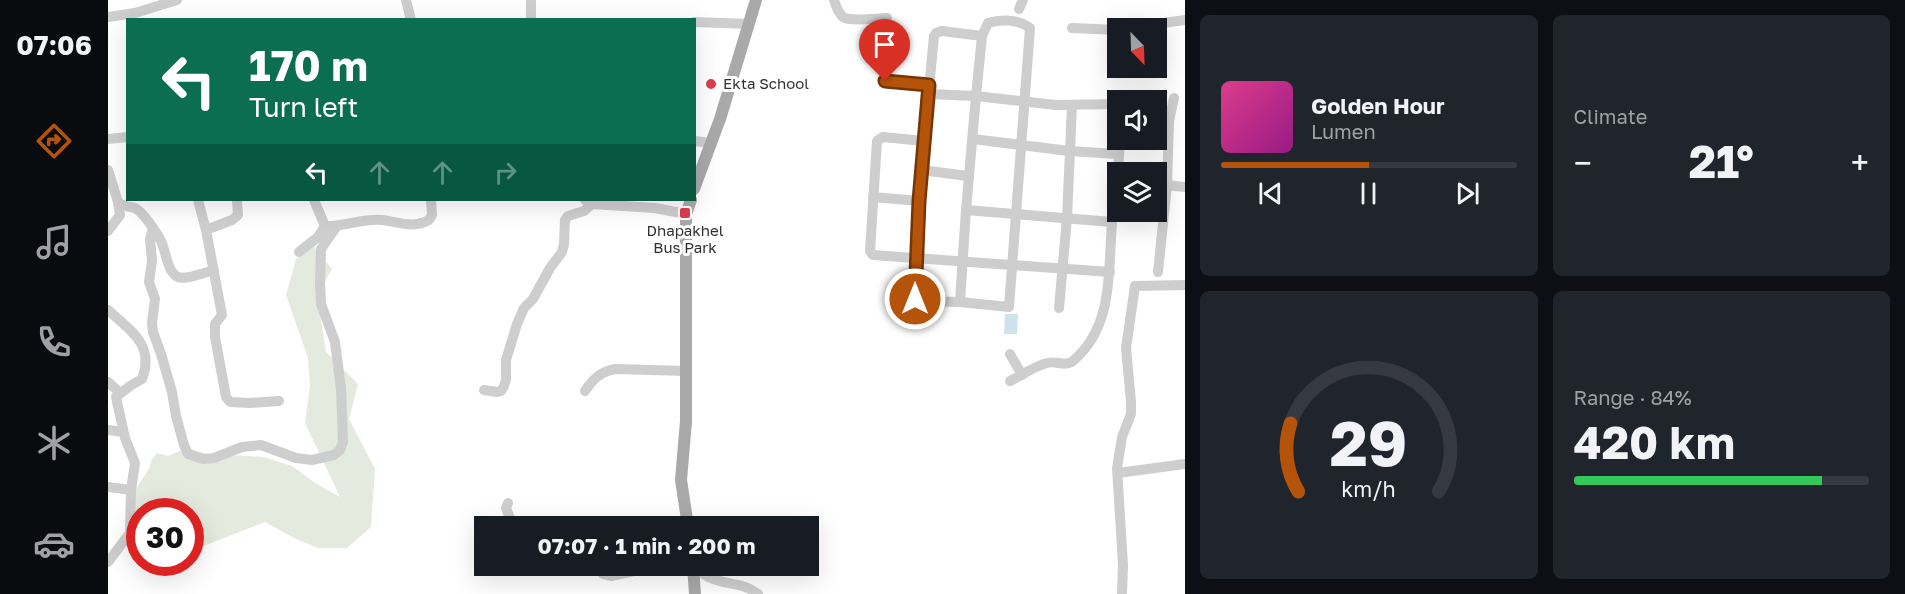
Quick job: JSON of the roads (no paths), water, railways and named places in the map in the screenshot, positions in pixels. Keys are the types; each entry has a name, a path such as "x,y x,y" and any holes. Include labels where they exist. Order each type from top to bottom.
{"main road":[{"path":"696,184 756,0"},
{"path":"686,516 681,480 686,421 686,214 691,201"},
{"path":"694,576 695,594"}],"street":[{"path":"108,17 135,13 177,0"},
{"path":"406,0 410,18"},
{"path":"531,0 531,18"},
{"path":"834,0 838,11 848,19 887,18"},
{"path":"960,302 968,176 982,36 987,23 992,21 1011,20 1026,24 1030,28 1009,307 915,299 915,257 921,170 934,36 942,31 982,36"},
{"path":"1167,23 1185,20"},
{"path":"696,22 749,24"},
{"path":"1072,28 1107,30"},
{"path":"885,81 976,96 1072,105 1107,104"},
{"path":"1164,162 1174,98"},
{"path":"1059,309 1067,218 1072,105"},
{"path":"108,139 126,137"},
{"path":"924,141 883,137 879,139 873,196 871,254 1110,272"},
{"path":"973,139 1069,151 1118,154"},
{"path":"696,141 711,143"},
{"path":"1118,162 1119,150"},
{"path":"108,170 120,215 108,231"},
{"path":"921,170 968,176"},
{"path":"1167,185 1185,187"},
{"path":"114,195 122,205 139,211 153,228 165,248 171,270 176,277 183,278 214,270"},
{"path":"873,196 919,201"},
{"path":"198,201 222,315 215,324 215,337 226,397 230,402 279,401"},
{"path":"206,230 238,215 237,201"},
{"path":"314,201 325,226"},
{"path":"325,226 337,226 360,220 414,226 429,220 432,214 431,201"},
{"path":"484,390 497,392 501,391 504,386 506,360 517,324 524,308 533,299 550,268 562,252 565,220 568,216 584,211 588,202 656,208 686,214"},
{"path":"966,210 1107,222"},
{"path":"1010,381 1047,363 1068,364 1081,352 1100,324 1105,309 1110,272 1112,222"},
{"path":"1158,272 1160,222"},
{"path":"299,252 318,237 325,226"},
{"path":"153,228 150,239 152,261 149,282 156,304 152,323 153,332 188,454 203,459 214,458 242,447 261,445 296,458 312,460 333,455 340,450 343,442 341,389 335,342 321,304 320,283 321,249 337,226"},
{"path":"1122,594 1123,565 1118,473 1122,437 1131,414 1126,348 1136,286 1185,285"},
{"path":"108,310 138,338 147,356 147,367 142,379 116,398 129,453 135,463 131,490 130,533 108,562"},
{"path":"1010,354 1022,375"},
{"path":"585,391 597,376 615,369 686,371"},
{"path":"108,382 120,393"},
{"path":"108,430 123,432"},
{"path":"1118,473 1185,464"},
{"path":"108,487 131,490"},
{"path":"508,502 506,508 509,516"},
{"path":"707,576 721,582 751,588 758,594"}],"water":[{"path":"1005,314 1018,314 1017,334 1004,334"}],"place":[{"name":"Ekta School","path":"711,84"},
{"name":"Dhapakhel Bus Park","path":"685,213"}]}
